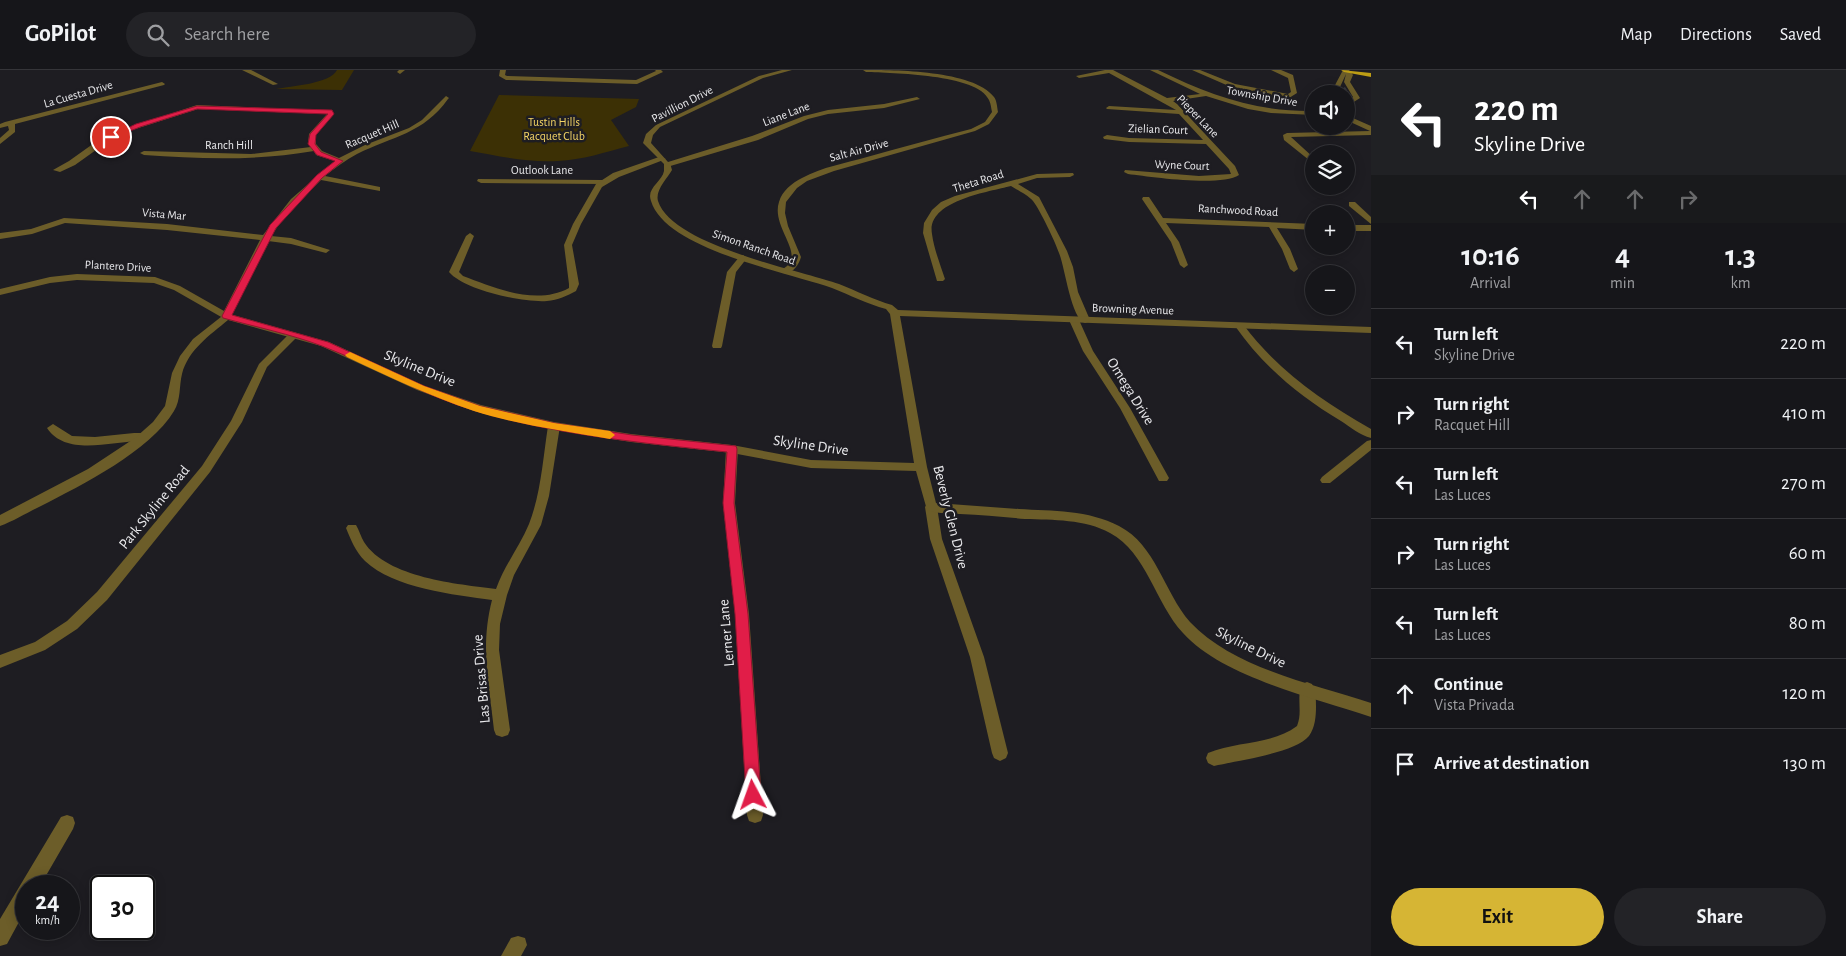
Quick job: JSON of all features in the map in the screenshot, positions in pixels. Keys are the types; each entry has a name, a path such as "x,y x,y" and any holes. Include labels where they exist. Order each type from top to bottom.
{"main road":[{"path":"1345,70 1371,73"},
{"path":"1364,70 1371,73"}],"street":[{"path":"245,70 275,84"},
{"path":"503,70 502,76 506,78 637,82 660,72 658,70"},
{"name":"Pavillion Drive","path":"665,162 647,143 650,134 658,126 761,78 789,70"},
{"name":"Salt Air Drive","path":"786,271 797,258 797,252 783,225 780,208 782,200 792,188 809,176 830,168 980,127 992,119 995,108 990,96 985,90 969,83 947,77 902,71 866,70"},
{"path":"1080,76 1109,70"},
{"name":"Pieper Lane","path":"1109,70 1168,100 1232,168 1235,175"},
{"name":"Township Drive","path":"1153,70 1204,95 1224,102 1260,110 1290,114 1305,113"},
{"path":"1198,70 1233,86 1289,96 1294,93 1293,77 1290,74 1274,70"},
{"path":"1343,85 1342,74 1345,70 1350,76 1347,82 1349,85"},
{"name":"La Cuesta Drive","path":"12,124 162,84"},
{"path":"1168,100 1204,95"},
{"name":"Racquet Hill","path":"226,316 265,239 281,216 320,177 340,161 354,153 419,126 433,116 446,98"},
{"name":"Liane Lane","path":"603,182 640,165 665,162 756,138 811,116 884,106 916,99"},
{"path":"57,170 72,163 100,142 138,125 197,107 330,112 331,114 313,134 311,139 314,149 319,153 340,161"},
{"path":"1109,108 1181,112"},
{"path":"1355,121 1371,131"},
{"path":"0,125 12,124 13,131 0,142"},
{"path":"1305,154 1288,140 1286,134 1327,135 1371,131"},
{"name":"Zielian Court","path":"1107,137 1129,140 1208,142"},
{"name":"Ranch Hill","path":"144,152 252,157 280,155 314,149"},
{"name":"Simon Ranch Road","path":"665,162 668,170 656,187 654,200 660,214 674,226 702,242 744,258 836,287 889,307 895,313"},
{"name":"Wyne Court","path":"1128,172 1148,175 1220,178 1235,175"},
{"name":"Theta Road","path":"940,279 927,233 928,223 935,212 944,204 958,198 1036,176 1070,175"},
{"path":"320,177 377,188"},
{"name":"Outlook Lane","path":"481,181 603,182"},
{"path":"470,236 454,272 460,278 513,295 547,298 567,294 573,289 574,284 568,245 577,224 603,182"},
{"name":"Omega Drive","path":"1012,183 1036,200 1042,209 1069,267 1079,320 1088,351 1129,415 1163,478"},
{"path":"1146,199 1175,242 1184,264"},
{"path":"1352,204 1371,222"},
{"name":"Vista Mar","path":"0,236 26,232 64,220 167,226 291,241 326,250"},
{"name":"Ranchwood Road","path":"1161,220 1305,226"},
{"path":"1272,224 1286,249 1294,269"},
{"path":"1355,228 1371,228"},
{"path":"717,346 732,272 744,258"},
{"name":"Plantero Drive","path":"0,292 60,278 155,280 177,288 226,316"},
{"name":"Browning Avenue","path":"895,313 1371,330"},
{"name":"Beverly Glen Drive","path":"895,313 921,467 931,507 936,539 977,657 1000,753"},
{"path":"0,521 100,466 144,437 169,410 182,359 191,348 226,316"},
{"name":"Skyline Drive","path":"226,316 339,350 412,384 470,406 554,426 632,438 732,449 811,464 921,467"},
{"path":"1240,326 1253,346 1290,382 1330,411 1371,434"},
{"name":"Park Skyline Road","path":"0,662 40,646 72,624 102,596 206,469 236,422 263,366 294,335"},
{"name":"Las Brisas Drive","path":"502,730 492,650 493,624 500,595 508,574 535,525 543,496 554,426"},
{"path":"53,428 60,436 72,440 144,437"},
{"path":"1326,480 1371,444"},
{"name":"Lerner Lane","path":"732,449 729,503 742,614 755,815"},
{"name":"Skyline Drive","path":"931,507 1084,518 1112,528 1125,535 1139,549 1168,604 1193,634 1207,645 1238,662 1307,689 1371,710"},
{"path":"352,528 361,547 379,564 431,584 500,595"},
{"path":"1214,758 1285,742 1302,730 1308,715 1307,689"},
{"path":"36,875 67,823"},
{"path":"0,937 15,911"}],"green space":[{"path":"337,70 354,70 342,90 276,89 319,81 333,75"},
{"name":"Tustin Hills Racquet Club","path":"499,95 639,99 636,107 611,120 629,146 576,159 536,161 470,151"}],"slow traffic":[{"path":"350,355 421,388 478,408 554,426 610,435"}],"route":[{"path":"111,137 138,125 197,107 287,111 322,110 330,112 331,114 313,134 312,144 319,153 340,161 320,177 272,227 226,316 325,344 421,388 478,408 554,426 632,438 732,449 729,503 742,614 753,795"}]}
